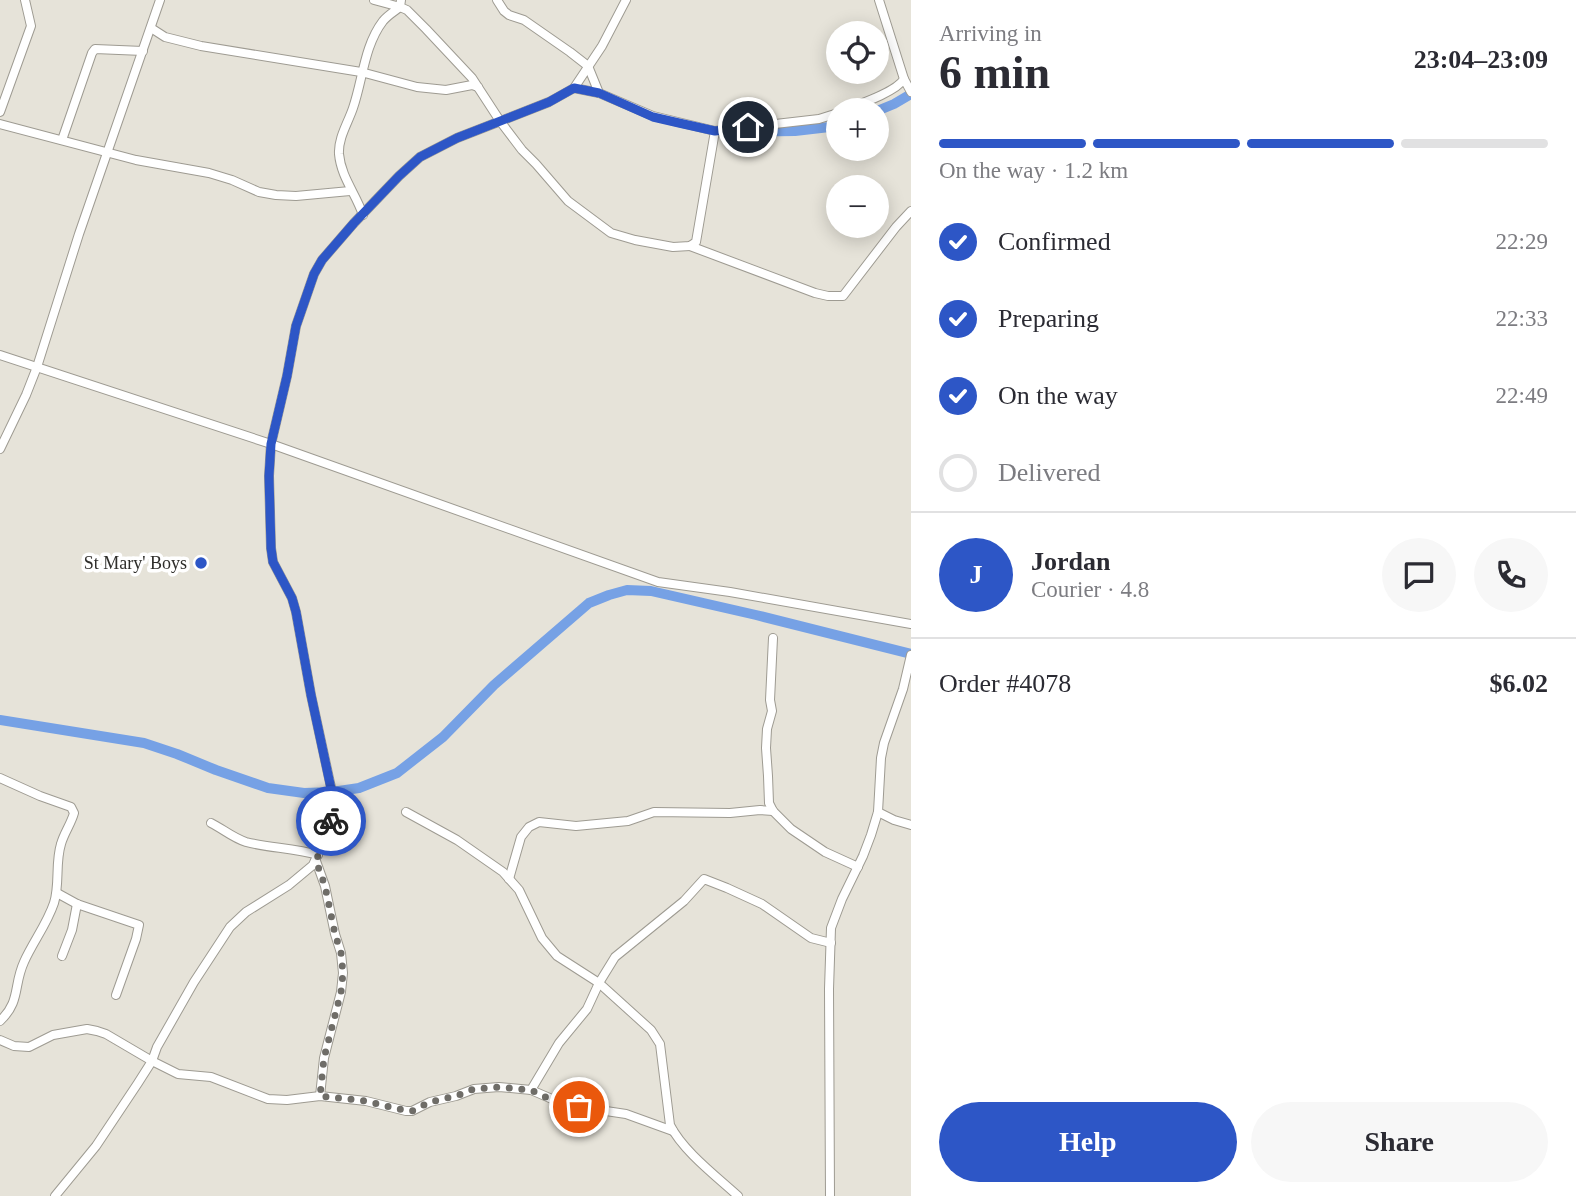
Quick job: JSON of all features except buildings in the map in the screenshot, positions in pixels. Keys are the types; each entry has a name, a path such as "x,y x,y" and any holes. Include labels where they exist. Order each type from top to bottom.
{"street":[{"path":"0,112 30,31 25,0"},
{"path":"0,449 37,367 79,234 160,0"},
{"path":"374,0 401,3 472,78 522,150 568,201 611,233 660,245 690,246 815,293 843,296 911,211"},
{"path":"497,0 509,16 524,20 588,66 599,93"},
{"path":"55,1196 96,1146 152,1061 157,1047 194,982 230,927 246,912 303,875 317,858 330,827 332,793 296,612 292,598 273,562 268,499 271,444 296,326 314,274 322,260 354,223 420,157 457,138 549,102 574,88 607,38 626,0"},
{"path":"879,0 904,79 911,92"},
{"path":"363,215 341,164 339,146 354,106 366,56 384,20 401,3"},
{"path":"151,28 164,37 201,46 361,72 431,90 472,85 478,87"},
{"path":"62,140 95,49 143,51"},
{"path":"871,98 899,86 904,79"},
{"path":"574,88 599,93 653,117 715,131 826,117"},
{"path":"0,124 136,160 202,171 259,192 296,196 351,191"},
{"path":"690,246 696,242 715,131"},
{"path":"0,355 271,444 658,582 911,624"},
{"path":"773,638 770,700 772,711 766,748 769,803 773,811 792,830 825,852 858,867"},
{"path":"830,1196 831,928 871,835 878,812 884,743 903,689 911,655"},
{"path":"0,778 73,809 73,818 61,844 54,904 24,963 10,1012 0,1021"},
{"path":"509,879 521,837 529,827 539,822 576,826 628,821 654,812 773,811"},
{"path":"406,812 476,852 503,872 523,897 531,919 557,956 599,983 651,1030 660,1044 673,1131 682,1143 738,1196"},
{"path":"878,812 911,825"},
{"path":"211,823 234,838 306,851 317,858 341,953 343,973 324,1058 320,1096"},
{"path":"531,1090 559,1043 587,1009 615,957 684,901 704,879 762,904 811,938 831,943"},
{"path":"57,893 77,904 139,925 116,995"},
{"path":"62,956 72,930 77,904"},
{"path":"0,1040 14,1046 29,1047 53,1035 87,1029 106,1034 178,1073 211,1077 268,1098 288,1100 320,1096 366,1101 412,1111 430,1102 474,1089 499,1087 531,1090 566,1105 626,1115 673,1131"}],"waterway":[{"path":"889,106 911,94"},
{"path":"732,132 826,127"},
{"path":"0,720 144,743 268,788 304,793 332,792 359,788 397,773 443,737 494,685 589,603 627,590 651,591 911,654"}],"way so far":[{"path":"331,821 316,861 325,886 341,953 343,982 324,1058 320,1096 366,1101 400,1111 412,1111 430,1102 474,1089 499,1087 531,1090 556,1102 579,1107"}],"place":[{"name":"St Mary' Boys","path":"201,563"}],"route":[{"path":"331,821 332,793 296,612 292,598 273,562 268,499 271,444 296,326 314,274 322,260 354,223 420,157 457,138 549,102 574,88 599,93 653,117 679,123 715,131 748,127"}]}
